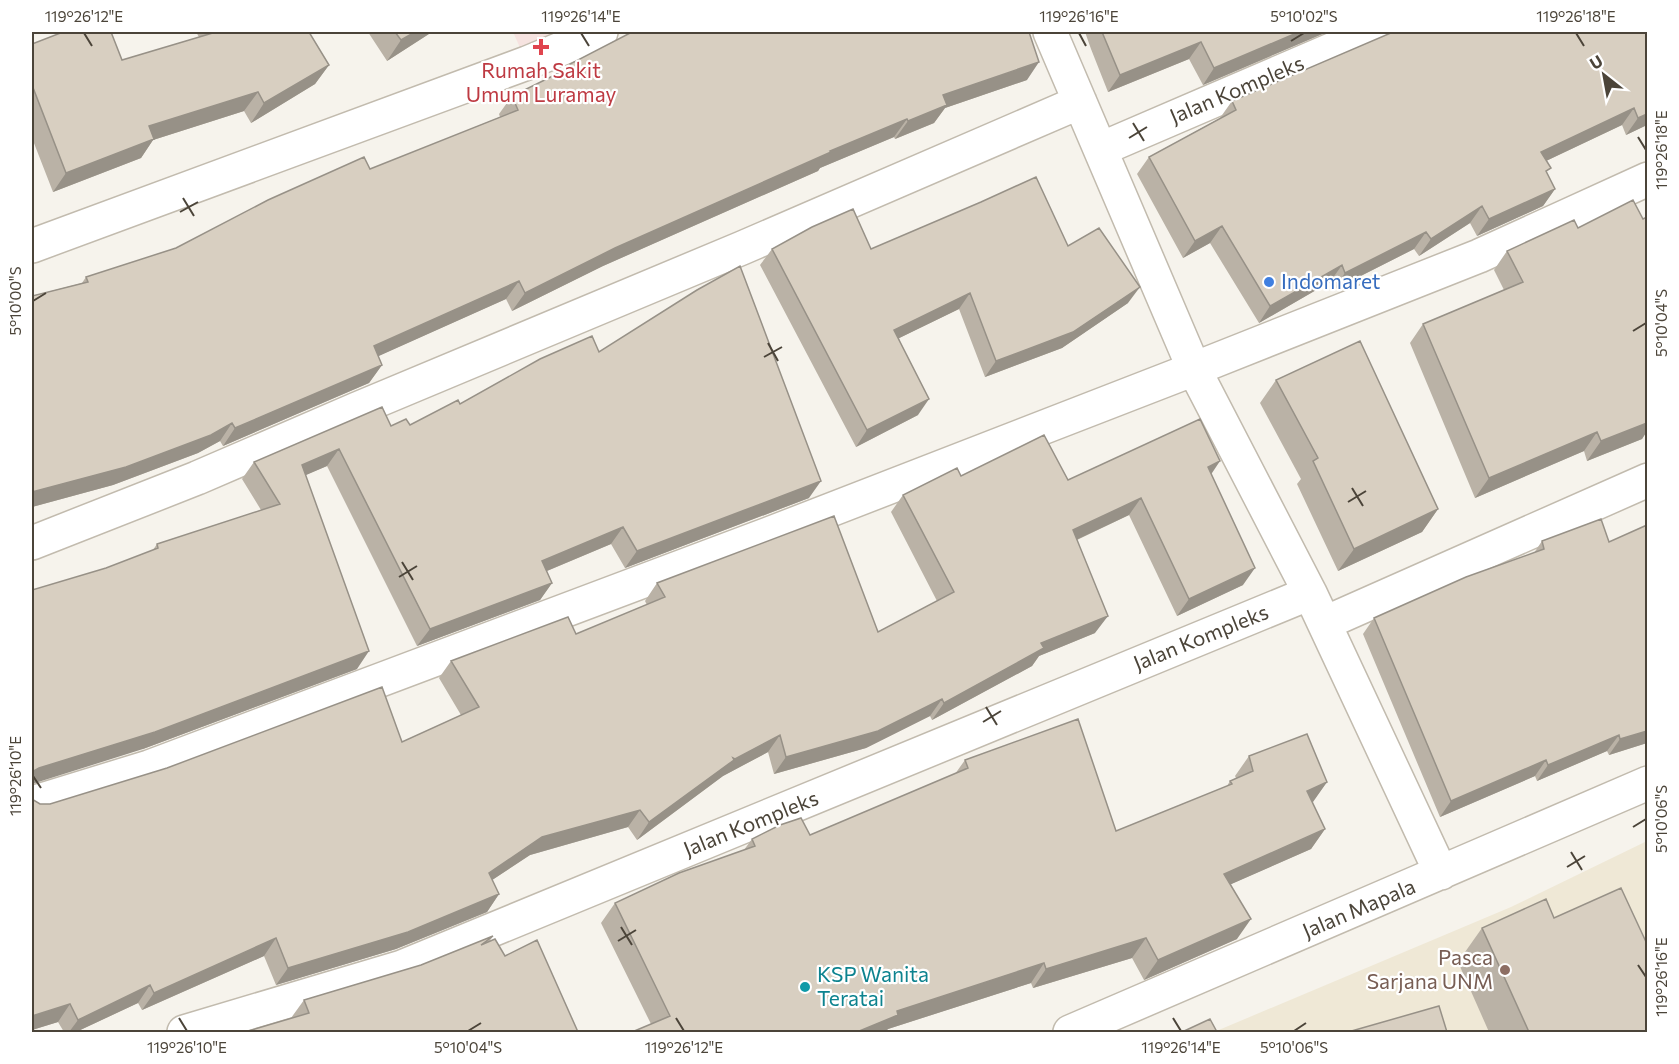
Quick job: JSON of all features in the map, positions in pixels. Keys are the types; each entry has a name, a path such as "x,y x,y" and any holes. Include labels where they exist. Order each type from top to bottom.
{"street":[{"path":"32,246 527,63 600,32"},
{"path":"1050,32 1194,369 1325,623 1441,873"},
{"name":"Jalan Kompleks","path":"1101,148 1373,32"},
{"path":"32,543 197,478 1080,102"},
{"path":"32,803 149,767 489,640 1194,369 1479,256 1647,179"},
{"path":"1325,623 1647,480"},
{"name":"Jalan Kompleks","path":"184,1032 402,967 1310,593"},
{"name":"Jalan Mapala","path":"1070,1032 1647,783"}],"shaded area":[{"name":"Rumah Sakit Umum Luramay","path":"513,32 598,32 527,63"},
{"name":"Pasca Sarjana UNM","path":"1647,841 1647,1032 1214,1032 1511,907"}],"building":[{"path":"63,32 111,32 122,60 216,32 309,32 329,65 264,103 258,92 149,126 154,139 66,173 32,85 32,44"},
{"path":"395,32 415,32 401,40"},
{"path":"632,32 1029,32 1039,62 943,95 947,105 830,151 615,248 525,293 519,281 374,346 382,365 235,428 232,423 211,435 126,467 32,492 32,296 88,282 86,277 176,248 268,200 364,157 370,169 518,110 512,96 571,67 570,64"},
{"path":"1102,32 1299,32 1214,68 1201,42 1120,75"},
{"path":"1393,32 1647,32 1647,114 1638,118 1634,108 1541,152 1551,168 1546,171 1555,189 1489,219 1482,206 1431,239 1426,232 1345,273 1342,265 1270,306 1222,226 1195,241 1149,157 1236,110 1232,101"},
{"path":"1036,177 1068,246 1099,228 1140,287 1073,332 996,361 970,293 894,330 929,399 867,430 772,249 812,227 853,209 871,249"},
{"path":"1633,200 1643,219 1647,217 1647,423 1601,441 1597,432 1489,478 1423,324 1523,282 1507,251 1574,220 1578,228"},
{"path":"740,266 821,481 637,551 623,527 542,561 552,583 430,629 339,449 302,465 369,651 155,732 32,772 32,590 106,568 158,548 157,544 280,504 254,462 382,407 391,426 406,419 410,425 458,400 460,404 540,359 592,336 599,352 697,290"},
{"path":"1360,341 1438,509 1354,549 1313,461 1318,458 1276,380"},
{"path":"1200,419 1220,461 1208,467 1255,568 1189,599 1141,498 1073,530 1108,616 1041,643 1044,648 944,703 942,699 878,731 786,757 780,735 733,758 734,760 649,822 640,810 542,837 489,873 499,894 408,932 288,968 276,938 154,993 150,985 78,1020 70,1004 32,1016 32,799 40,804 50,804 167,768 382,687 402,742 479,707 451,661 568,617 576,634 665,597 657,583 834,516 878,632 954,592 903,495 957,468 961,476 1044,435 1068,480"},
{"path":"1601,519 1609,542 1647,525 1647,731 1620,739 1619,735 1548,765 1546,760 1451,801 1374,618 1466,577 1544,549 1542,541"},
{"path":"1078,719 1116,831 1232,784 1230,781 1253,771 1249,756 1307,734 1327,782 1307,791 1325,829 1224,874 1251,919 1158,960 1146,938 1046,969 1044,963 897,1011 898,1015 857,1032 632,1032 670,1016 615,903 679,873 755,846 752,839 780,825 801,818 810,835 968,768 965,760"},
{"path":"1621,888 1647,944 1647,1032 1529,1032 1482,928 1546,899 1554,918"},
{"path":"493,936 481,945 495,939 505,956 537,940 578,1032 245,1032 309,1013 304,1000 421,965"},
{"path":"1439,1006 1447,1032 1348,1032"},
{"path":"1210,1019 1217,1032 1182,1032"}],"place":[{"name":"Rumah Sakit Umum Luramay","path":"541,47"},
{"name":"Indomaret","path":"1269,282"},
{"name":"Pasca Sarjana UNM","path":"1505,970"},
{"name":"KSP Wanita Teratai","path":"805,987"}]}
